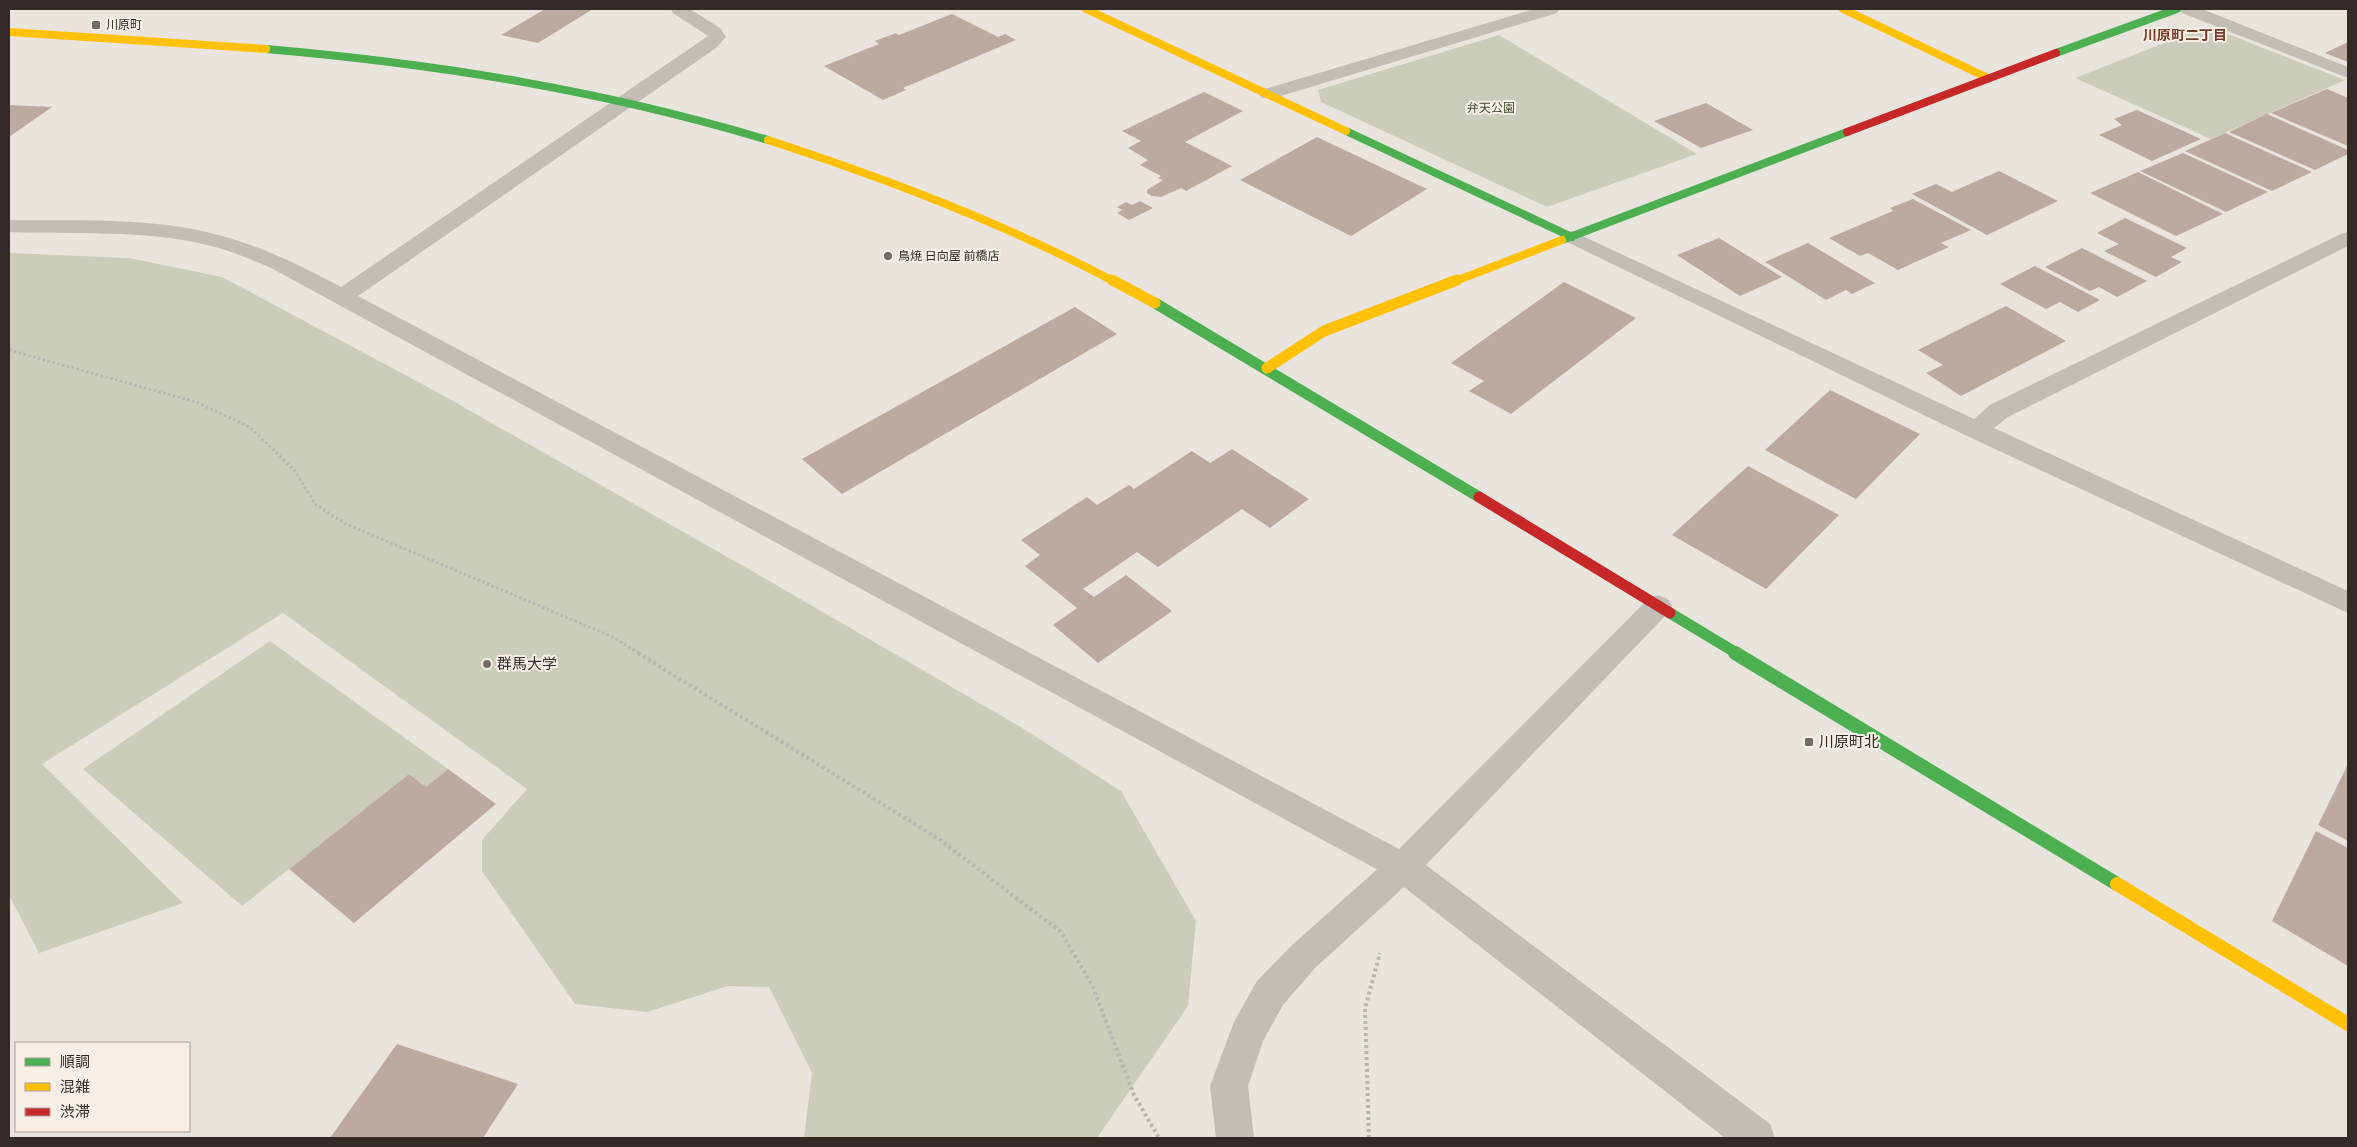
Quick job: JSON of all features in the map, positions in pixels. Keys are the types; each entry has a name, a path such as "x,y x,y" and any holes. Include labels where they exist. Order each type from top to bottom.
{"street":[{"path":"343,296 710,44 716,37 708,27 679,9"},
{"path":"1086,9 1572,237 1976,430 2348,603"},
{"path":"1268,94 1551,9"},
{"path":"1842,9 1988,78"},
{"path":"1267,368 1324,331 1352,318 1572,237 1988,78 2177,9"},
{"path":"2188,9 2348,73"},
{"path":"1484,14 1500,24"},
{"path":"9,32 330,54 453,69 626,101 741,131 837,161 918,190 989,220 1085,266 1160,305 1267,368 2348,1024"},
{"path":"9,226 156,231 197,236 242,248 279,263 343,296 1391,877 1756,1138"},
{"path":"1976,430 1999,411 2348,238"},
{"path":"1235,1138 1229,1086 1247,1034 1270,993 1303,957 1391,877 1658,606"}],"path":[{"path":"9,350 196,402 250,427 294,470 316,505 346,524 613,637 939,839 1061,932 1092,985 1134,1095 1159,1138"},
{"path":"1369,1138 1365,1008 1380,953 1391,877"}],"green space":[{"path":"2212,28 2345,80 2211,139 2075,78 2200,29"},
{"name":"弁天公園","path":"1499,35 1697,154 1547,207 1321,102 1318,90"},
{"path":"9,253 129,258 222,277 437,392 745,567 1019,726 1121,791 1196,921 1188,1006 1097,1138 804,1138 812,1073 769,987 728,986 647,1012 575,1004 482,871 482,840 527,789 283,613 42,764 183,903 39,953 9,895"},
{"path":"270,641 448,769 426,787 409,774 242,906 83,769"}],"building":[{"path":"545,9 593,9 538,43 501,35"},
{"path":"952,14 998,37 1005,34 1016,40 903,88 906,90 883,100 824,66 879,44 875,41 896,33 899,35"},
{"path":"2348,42 2348,62 2325,53"},
{"path":"2327,89 2348,98 2348,146 2271,113"},
{"path":"1204,92 1243,111 1185,142 1232,166 1186,191 1181,188 1161,197 1152,196 1147,193 1147,190 1163,180 1158,178 1161,176 1140,165 1148,160 1128,148 1141,141 1122,131"},
{"path":"1706,103 1753,130 1701,148 1654,121"},
{"path":"9,105 52,107 9,137"},
{"path":"2137,110 2201,139 2152,161 2099,135 2122,125 2114,119"},
{"path":"2267,114 2348,150 2348,154 2315,170 2229,132"},
{"path":"2225,133 2312,172 2272,191 2185,151"},
{"path":"1317,137 1427,189 1351,236 1240,180"},
{"path":"2183,153 2268,192 2226,212 2140,171"},
{"path":"1999,171 2058,201 1987,235 1912,194 1936,184 1952,192"},
{"path":"2138,172 2223,214 2176,236 2090,193"},
{"path":"1913,199 1971,230 1941,243 1949,247 1898,270 1868,253 1860,256 1829,238 1893,211 1890,208"},
{"path":"1140,201 1153,208 1129,220 1117,213 1122,210 1117,207 1126,202 1132,205"},
{"path":"2125,218 2187,248 2171,257 2182,262 2156,277 2104,251 2119,244 2097,233"},
{"path":"1719,238 1782,277 1740,296 1677,255"},
{"path":"1808,243 1875,283 1852,294 1846,290 1826,300 1765,262"},
{"path":"2082,248 2147,281 2117,297 2099,287 2090,291 2045,267"},
{"path":"2035,266 2100,300 2078,312 2060,302 2046,309 2000,284"},
{"path":"1564,282 1636,318 1511,414 1469,391 1484,381 1451,363"},
{"path":"2006,306 2066,341 1961,396 1926,373 1943,365 1918,350"},
{"path":"1075,307 1117,334 842,494 802,459"},
{"path":"1830,390 1920,434 1856,499 1765,450"},
{"path":"1232,449 1309,499 1270,528 1242,509 1158,567 1137,552 1083,589 1094,597 1126,575 1172,611 1098,663 1053,625 1077,608 1025,566 1040,555 1021,540 1087,497 1097,505 1129,485 1134,489 1192,451 1210,463"},
{"path":"1748,466 1839,515 1766,589 1672,535"},
{"path":"2348,764 2348,841 2318,825"},
{"path":"448,769 496,804 354,923 289,869 409,774 426,787"},
{"path":"2316,831 2348,848 2348,966 2272,921"},
{"path":"397,1044 518,1084 483,1138 330,1138"}],"traffic: fast":[{"path":"2056,53 2177,9"},
{"path":"266,49 393,61 520,80 645,106 768,140"},
{"path":"1346,131 1572,237"},
{"path":"1562,240 1847,132"},
{"path":"1155,303 1479,497"},
{"path":"1670,613 2117,884"}],"traffic: slow":[{"path":"1086,9 1346,131"},
{"path":"1843,9 1988,78"},
{"path":"9,32 266,49"},
{"path":"768,140 868,174 965,212 1061,255 1155,303"},
{"path":"1267,368 1324,331 1562,240"},
{"path":"2117,884 2348,1024"}],"traffic: jam":[{"path":"1847,132 2056,53"},
{"path":"1479,497 1670,613"}],"place":[{"name":"川原町","path":"96,25"},
{"name":"鳥焼 日向屋 前橋店","path":"888,256"},
{"name":"群馬大学","path":"487,664"},
{"name":"川原町北","path":"1809,742"}],"district":[{"name":"川原町二丁目","path":"2185,35"}]}
